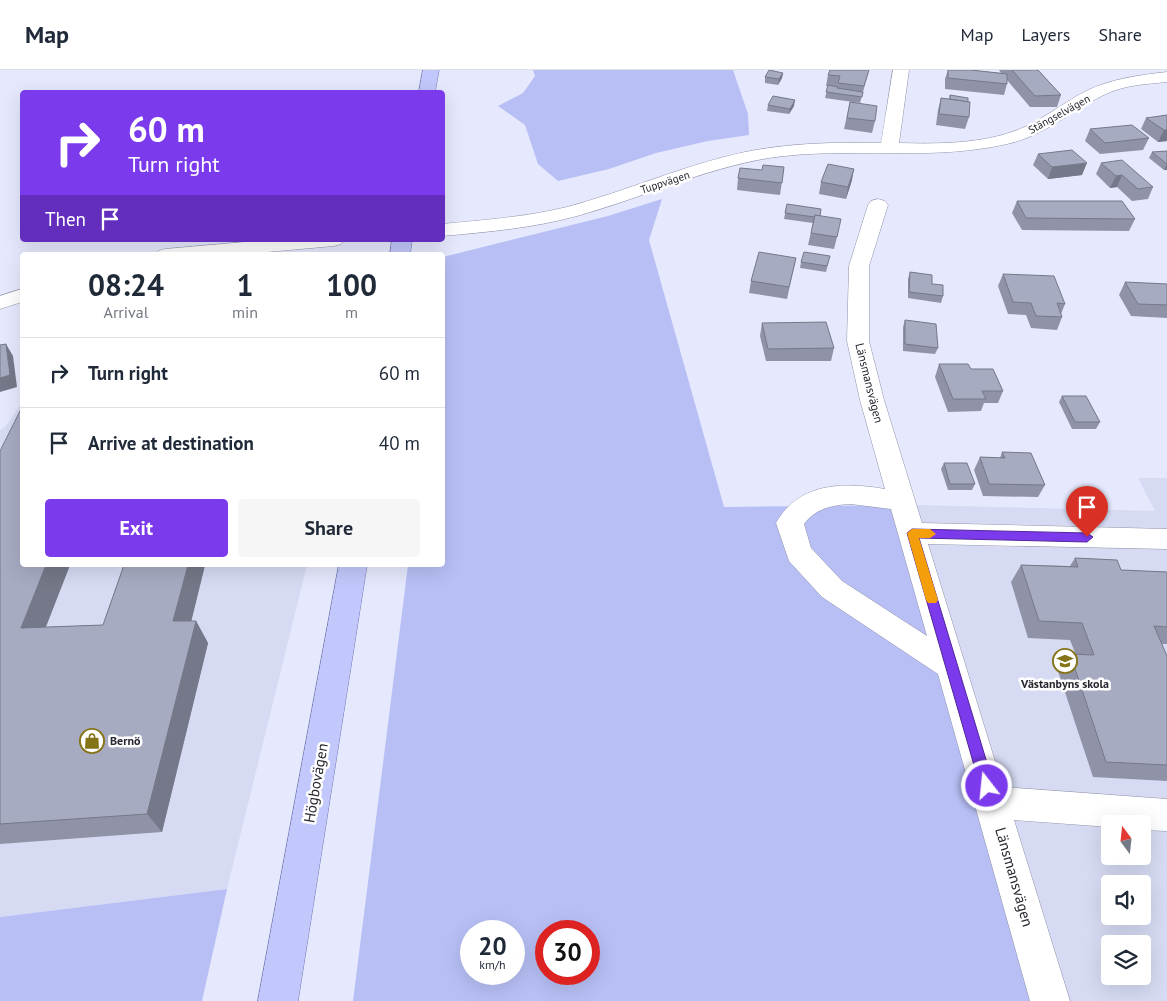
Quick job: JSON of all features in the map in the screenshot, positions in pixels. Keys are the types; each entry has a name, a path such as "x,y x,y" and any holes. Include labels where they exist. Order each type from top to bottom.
{"main road":[{"path":"427,90 431,70"},
{"name":"Högbovägen","path":"278,1001 354,567"}],"street":[{"path":"889,149 901,70"},
{"path":"1160,78 1167,89"},
{"name":"Stängselvägen","path":"889,149 957,147 1006,140 1040,127 1074,105 1103,90 1116,85 1160,78"},
{"name":"Tuppvägen","path":"445,230 530,219 568,212 736,159 770,153 819,149 889,149"},
{"name":"Länsmansvägen","path":"878,205 859,266 858,341 872,400 1050,1001"},
{"path":"199,252 311,242"},
{"path":"0,303 20,296"},
{"path":"902,501 860,494 824,497 802,508 790,523 799,553 832,589 880,622 952,667"},
{"path":"912,533 1167,539"},
{"path":"992,802 1167,815"}],"shaded area":[{"path":"533,70 733,70 748,114 749,135 708,141 656,153 609,169 558,181 538,164 525,125 498,106 523,93 535,76"},
{"path":"662,199 649,240 724,507 917,505 1006,810 1071,1001 353,1001 408,567 445,567 445,257 608,216"},
{"path":"20,406 20,567 307,567 227,889 0,917 0,430 5,427"},
{"name":"Västanbyns skola","path":"1138,478 1167,478 1167,1001 1071,1001 1006,810 917,505 1155,511"},
{"path":"227,889 202,1001 0,1001 0,917"}],"building":[{"path":"769,70 783,73 779,79 765,77"},
{"path":"830,70 869,70 864,86 838,83 840,76 828,75"},
{"path":"948,70 971,70 1007,74 1007,84 948,78"},
{"path":"1012,70 1038,70 1061,95 1035,96"},
{"path":"828,85 863,92 862,97 826,92"},
{"path":"950,95 968,98 968,102 950,99"},
{"path":"773,96 795,100 790,109 768,105"},
{"path":"941,98 970,102 969,117 939,114"},
{"path":"850,102 877,106 875,121 847,118"},
{"path":"1167,115 1167,130 1146,118"},
{"path":"1132,125 1149,138 1105,143 1090,129"},
{"path":"1072,150 1087,163 1052,167 1038,154"},
{"path":"1167,151 1167,164 1152,152"},
{"path":"1122,160 1153,187 1138,189 1122,175 1116,176 1101,163"},
{"path":"828,164 854,169 848,187 821,182"},
{"path":"763,165 784,167 782,183 738,178 740,168 762,170"},
{"path":"1017,201 1122,201 1135,219 1026,218"},
{"path":"787,204 821,209 820,216 785,213"},
{"path":"815,215 841,219 837,237 811,233"},
{"path":"759,252 796,258 789,287 751,281"},
{"path":"804,252 830,256 827,266 801,262"},
{"path":"910,272 932,275 932,284 943,285 943,296 909,292"},
{"path":"1003,274 1054,276 1065,304 1057,303 1062,317 1036,316 1031,303 1013,302"},
{"path":"1125,282 1167,284 1167,305 1138,304"},
{"path":"905,320 936,324 938,348 905,344"},
{"path":"826,322 834,348 768,349 762,323"},
{"path":"6,344 10,375 0,378 0,345"},
{"path":"939,364 968,364 971,369 993,369 1003,391 982,391 986,399 953,399"},
{"path":"1062,396 1086,396 1100,422 1075,422"},
{"name":"Bernö","path":"20,411 20,567 45,567 21,628 103,625 123,567 187,567 173,621 196,621 147,814 0,824 0,451"},
{"path":"1002,452 1031,453 1045,485 989,484 980,457 1005,458"},
{"path":"944,463 967,463 975,484 950,484"},
{"path":"1075,558 1117,560 1121,570 1167,572 1167,627 1154,626 1167,656 1167,765 1106,762 1070,654 1094,655 1082,623 1039,621 1021,565 1078,567"}],"slow traffic":[{"path":"930,534 912,533 932,600"}],"place":[{"name":"Västanbyns skola","path":"1065,661"},
{"name":"Bernö","path":"92,741"}],"route":[{"path":"987,786 912,533 1087,537"}]}
